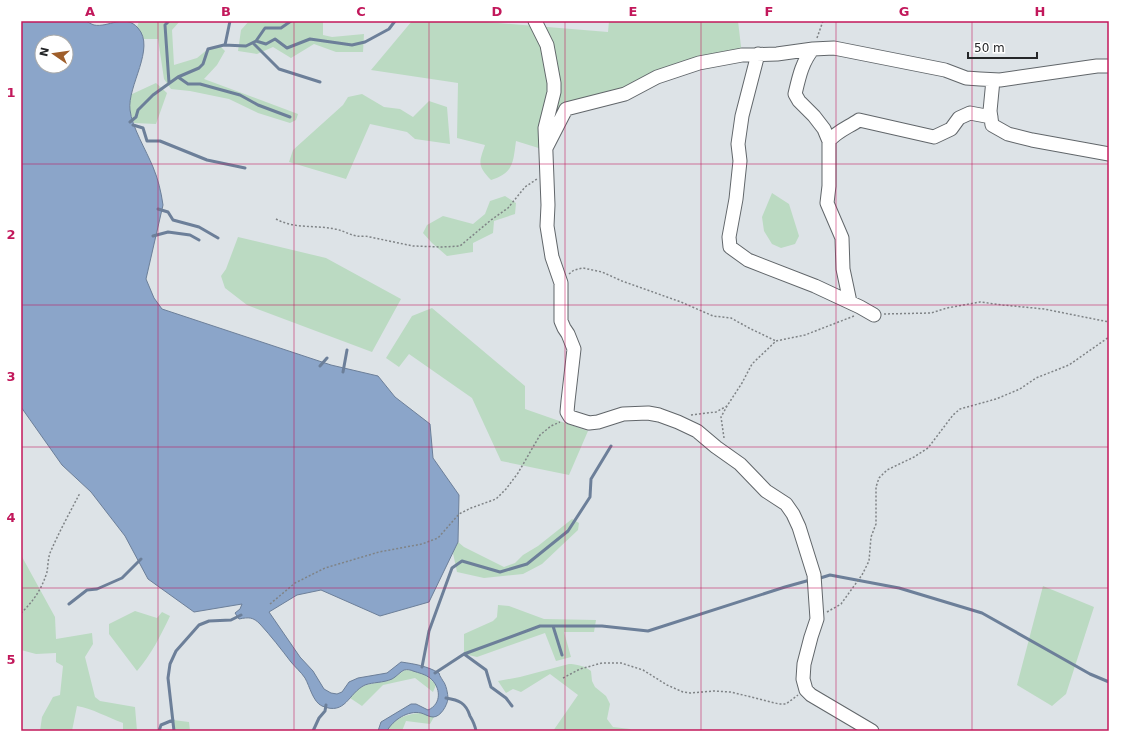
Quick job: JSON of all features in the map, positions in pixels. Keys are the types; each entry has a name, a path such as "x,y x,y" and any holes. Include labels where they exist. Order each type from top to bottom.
{"street":[{"path":"535,21 547,45 554,83 554,92 545,128 548,205 546,226 552,257 561,283 561,321 574,349 567,412 570,417 589,423 598,422 623,414 648,413 659,415 697,431 740,464 766,491 786,504 793,514 804,541 814,575 817,619 804,664 803,679 806,690 872,731"},
{"path":"545,150 566,109 625,94 657,77 699,63 742,55 777,54 813,49 834,48 945,70 966,78 993,80 1097,66 1109,66"},
{"path":"813,49 806,58 795,94 799,101 824,129 829,140 828,204 842,238 843,269 850,302"},
{"path":"758,54 742,116 738,144 740,161 736,199 729,237 730,247 748,260 815,286 874,315"},
{"path":"993,80 992,125 1008,134 1032,140 1109,154"},
{"path":"829,140 835,134 859,120 934,137 951,129 959,118 970,113 991,117"}],"path":[{"path":"813,49 823,21"},
{"path":"276,219 283,223 313,228 335,229 357,238 365,236 413,246 460,246 490,220 508,208 525,187 538,178 546,169"},
{"path":"561,283 574,270 583,268 602,272 622,281 681,302 713,316 731,318 776,341"},
{"path":"874,315 931,313 947,308 980,302 1044,309 1109,322"},
{"path":"727,454 721,417 752,364 776,341 805,335 855,316"},
{"path":"817,619 841,604 862,575 869,560 871,537 876,524 876,487 879,478 887,470 914,457 928,448 953,415 960,409 996,399 1020,390 1036,378 1069,365 1109,337"},
{"path":"688,416 716,412 727,406"},
{"path":"270,604 295,583 325,568 379,552 422,544 438,538 459,514 496,499 518,473 540,435 551,426 570,417"},
{"path":"21,613 32,603 37,595 46,572 50,555 80,492"},
{"path":"563,678 580,669 608,662 621,663 644,670 679,691 690,694 714,691 731,692 779,704 786,704 806,690"}],"green space":[{"path":"139,21 180,21 172,30 174,65 197,58 208,49 220,46 225,51 217,65 204,79 298,114 296,120 290,123 258,113 229,99 190,91 171,89 164,79 158,39 144,39 137,27"},
{"path":"249,21 323,21 323,35 332,37 364,34 363,52 336,52 314,44 291,58 273,47 257,54 238,51 241,30"},
{"path":"412,21 474,21 608,32 609,21 738,21 742,55 566,109 545,150 516,141 511,166 504,174 491,180 483,171 480,164 485,145 457,138 458,83 371,70"},
{"path":"156,83 167,93 156,124 134,123 130,111 130,95"},
{"path":"362,94 384,107 400,109 413,117 429,101 447,107 450,144 415,139 407,132 370,124 346,179 289,162 293,150 343,105 348,97"},
{"path":"772,193 789,204 799,236 795,244 781,248 772,244 764,231 762,217"},
{"path":"505,196 516,203 515,214 494,221 493,233 473,243 473,252 447,256 423,233 427,225 443,216 473,224 485,214 490,201"},
{"path":"238,237 326,258 401,299 372,352 247,305 225,288 221,276 226,269"},
{"path":"432,308 525,386 525,409 588,431 569,475 501,461 472,398 409,354 399,367 386,358 412,316"},
{"path":"572,519 579,523 578,530 542,564 523,574 484,578 457,572 453,553 458,542 464,547 504,567 515,563 523,555 538,546"},
{"path":"21,555 55,617 56,639 92,633 93,644 85,657 95,697 100,701 135,707 137,731 123,731 123,723 94,711 77,706 72,731 40,731 42,717 53,697 60,695 63,666 56,662 56,653 36,654 21,650"},
{"path":"1043,586 1094,607 1066,694 1052,706 1017,685"},
{"path":"498,605 509,606 544,619 596,620 594,632 564,632 571,657 556,661 545,633 477,657 464,654 464,634 493,621 497,617"},
{"path":"135,611 157,618 162,612 170,616 151,652 137,671 109,634 109,624"},
{"path":"569,664 575,664 591,671 592,681 595,687 606,696 610,704 607,719 613,727 630,729 631,731 553,731 578,695 550,674 521,692 513,689 506,693 498,681 520,677"},
{"path":"405,670 418,672 430,678 436,685 433,692 415,678 383,685 362,706 350,698 358,689 366,685 392,679"},
{"path":"420,713 434,717 430,724 406,721 402,731 387,731 397,720 410,714"},
{"path":"173,720 189,722 190,731 174,731"}],"water":[{"path":"21,21 86,21 94,25 105,25 122,21 133,24 138,28 143,36 143,56 130,100 130,110 136,131 155,172 163,205 146,279 154,298 162,309 331,365 378,376 395,397 430,424 433,458 459,495 458,542 429,602 380,616 321,590 297,595 269,612 300,657 313,671 324,689 331,693 337,694 342,692 349,682 358,678 387,673 401,662 425,667 439,673 447,689 448,699 445,707 439,715 433,717 416,712 406,714 393,723 387,731 378,731 381,722 411,704 416,704 428,710 436,704 438,700 438,690 434,682 430,678 411,670 404,670 389,680 365,685 354,693 342,706 330,708 322,706 314,698 303,676 260,624 251,618 239,619 235,613 240,609 242,604 194,612 148,579 125,536 91,492 62,465 21,407"}],"waterway":[{"path":"169,21 165,25 169,83"},
{"path":"225,45 230,21"},
{"path":"256,41 265,28 281,28 291,21"},
{"path":"130,122 136,117 138,110 153,95 178,77 199,68 203,64 208,49 224,45 246,46 256,41 266,44 275,39 287,48 310,39 352,45 365,42 389,29 395,21"},
{"path":"253,43 279,69 320,82"},
{"path":"178,77 188,84 200,84 240,95 258,105 290,117"},
{"path":"133,125 143,128 147,141 160,141 207,160 245,168"},
{"path":"158,209 168,212 173,220 199,227 218,238"},
{"path":"153,236 168,232 190,235 199,240"},
{"path":"343,372 347,350"},
{"path":"320,366 327,358"},
{"path":"422,667 429,631 452,568 462,561 500,572 527,564 568,531 590,497 591,479 611,446"},
{"path":"69,604 87,590 97,589 122,578 141,559"},
{"path":"817,579 830,575 899,588 982,613 1090,674 1109,682"},
{"path":"435,673 464,654 540,626 602,626 648,631 810,580"},
{"path":"174,731 168,678 170,664 176,651 199,625 209,621 231,620 241,615"},
{"path":"553,626 562,655"},
{"path":"464,654 486,670 491,687 506,698 512,706"},
{"path":"446,698 458,701 464,705 473,721 476,731"},
{"path":"313,731 319,718 325,711 326,705"},
{"path":"159,731 161,725 173,720"}]}
